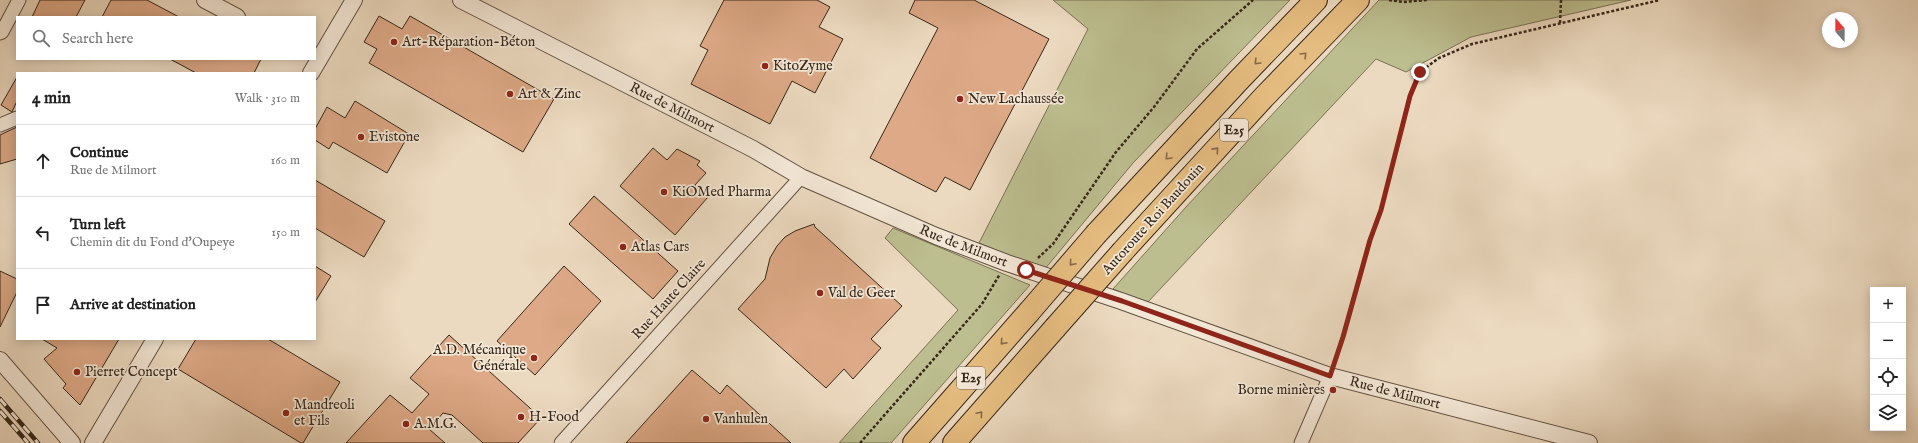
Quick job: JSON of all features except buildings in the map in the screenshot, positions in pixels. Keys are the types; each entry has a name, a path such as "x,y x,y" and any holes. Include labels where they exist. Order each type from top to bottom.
{"highway":[{"name":"E25","path":"914,443 1097,233 1315,2"},
{"name":"Autoroute Roi Baudouin","path":"954,443 1123,251 1352,5"}],"street":[{"path":"0,33 2,32 19,0"},
{"path":"204,0 235,16"},
{"path":"315,63 354,0"},
{"name":"Rue de Milmort","path":"461,0 752,149 801,177 885,215 1006,263 1122,301 1330,376 1589,443"},
{"path":"0,125 16,118"},
{"name":"Rue Haute Claire","path":"561,443 801,177"},
{"path":"94,443 154,340"},
{"path":"0,360 72,443"},
{"path":"1301,443 1330,376"}],"path":[{"path":"1026,270 1053,244 1116,152 1154,107 1198,49 1253,0"},
{"path":"1389,0 1403,2 1426,0"},
{"path":"1560,0 1560,23"},
{"path":"1330,376 1343,337 1370,240 1381,210 1410,96 1420,72 1439,58 1472,44 1660,0"},
{"path":"860,443 982,304 1006,263"}],"green space":[{"path":"1053,0 1290,0 1133,163 1044,270 979,243 1088,29"},
{"path":"1379,0 1631,0 1471,37 1406,72 1376,59 1147,303 1113,289 1186,207"},
{"path":"893,228 1030,285 891,443 839,443 958,310 885,238"}],"railway":[{"path":"0,399 38,443"},
{"path":"0,411 28,443"}],"place":[{"name":"Art-Réparation-Béton","path":"394,42"},
{"name":"KitoZyme","path":"765,66"},
{"name":"Art & Zinc","path":"510,94"},
{"name":"New Lachaussée","path":"960,99"},
{"name":"Evistone","path":"361,137"},
{"name":"KiOMed Pharma","path":"664,192"},
{"name":"Atlas Cars","path":"623,247"},
{"name":"Val de Geer","path":"820,293"},
{"name":"A.D. Mécanique Générale","path":"534,358"},
{"name":"Pierret Concept","path":"77,372"},
{"name":"Borne minières","path":"1333,390"},
{"name":"Mandreoli et Fils","path":"286,413"},
{"name":"H-Food","path":"521,417"},
{"name":"Vanhulen","path":"706,419"},
{"name":"A.M.G.","path":"406,424"}],"route":[{"path":"1026,270 1122,301 1330,376 1343,337 1370,240 1381,210 1410,96 1420,72"}]}
